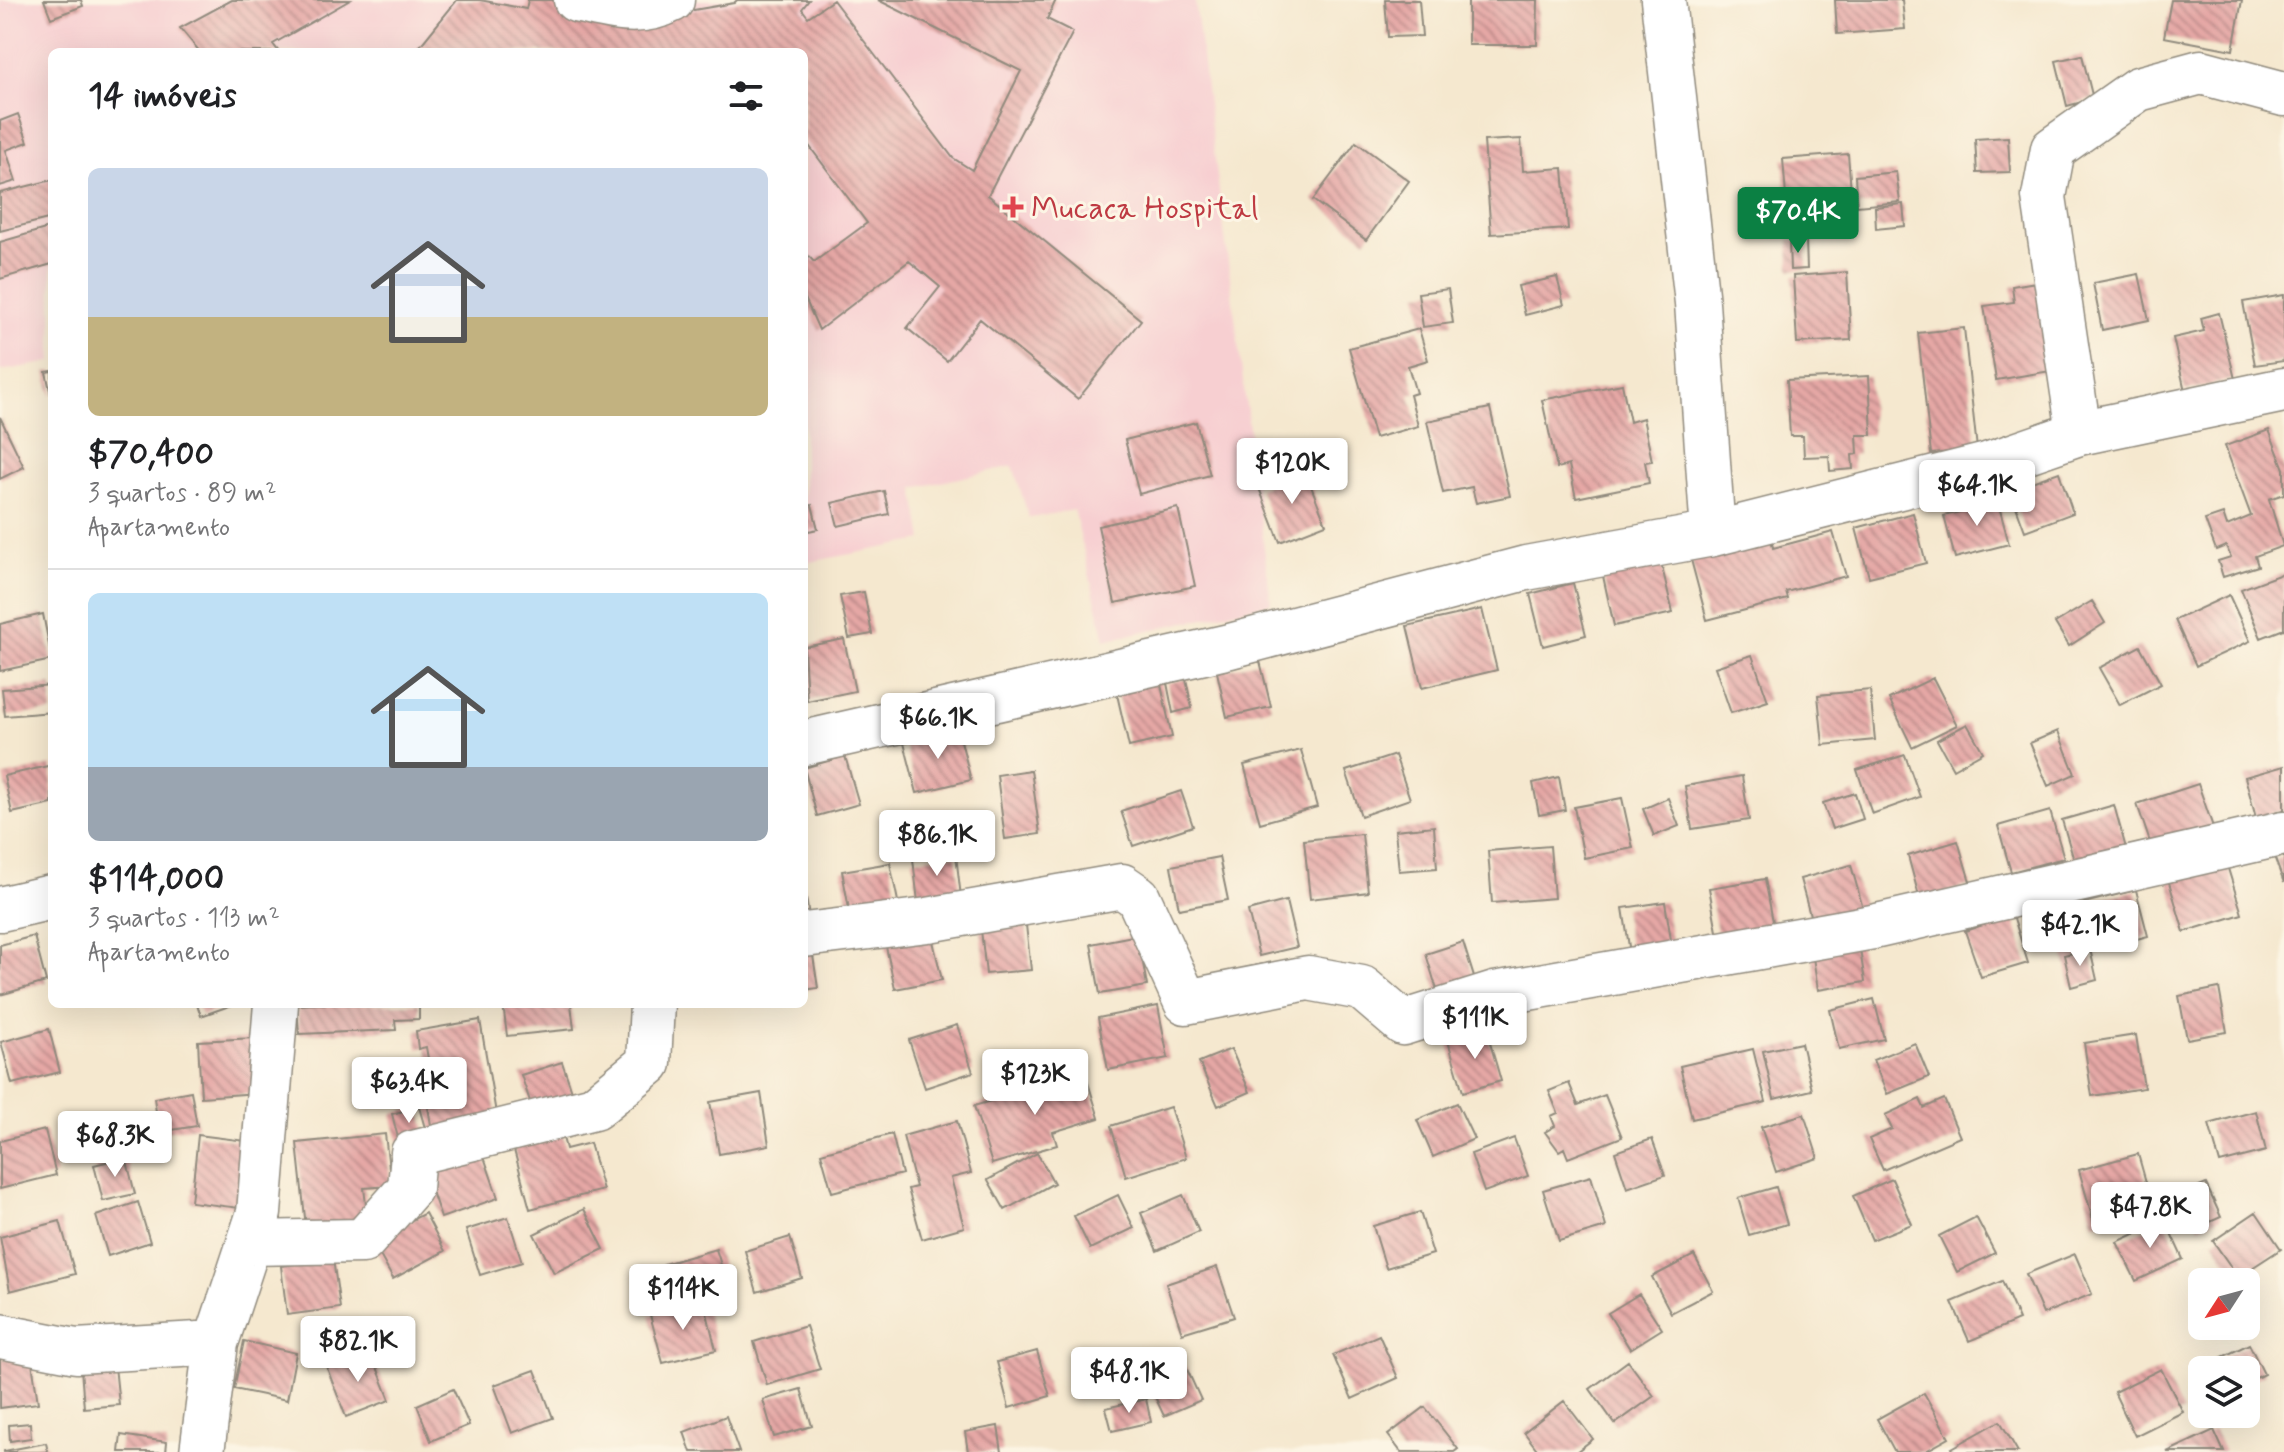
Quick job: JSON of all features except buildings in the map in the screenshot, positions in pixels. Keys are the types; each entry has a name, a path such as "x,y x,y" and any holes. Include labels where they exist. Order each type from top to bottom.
{"street":[{"path":"586,1 627,11 659,7 672,0"},
{"path":"1663,0 1697,303 1713,534"},
{"path":"2079,433 2044,197 2053,149 2138,89 2201,72 2284,94"},
{"path":"808,742 1230,646 1526,568 1713,534 1987,465 2079,433 2284,390"},
{"path":"808,935 928,920 1122,886 1138,897 1186,1002 1308,978 1362,988 1403,1023 1495,994 1873,927 2284,833"},
{"path":"0,909 48,898"},
{"path":"202,1452 216,1343 259,1213 276,1008"},
{"path":"249,1243 363,1241 410,1188 413,1153 594,1108 649,1063 652,1008"},
{"path":"0,1336 76,1351 216,1343"}],"shaded area":[{"name":"Mucaca Hospital","path":"0,0 1195,0 1271,603 1105,640 1074,510 1029,518 1013,466 914,488 923,540 808,562 808,48 48,48 48,363 0,371"}],"place":[{"name":"Mucaca Hospital","path":"1013,207"}]}
